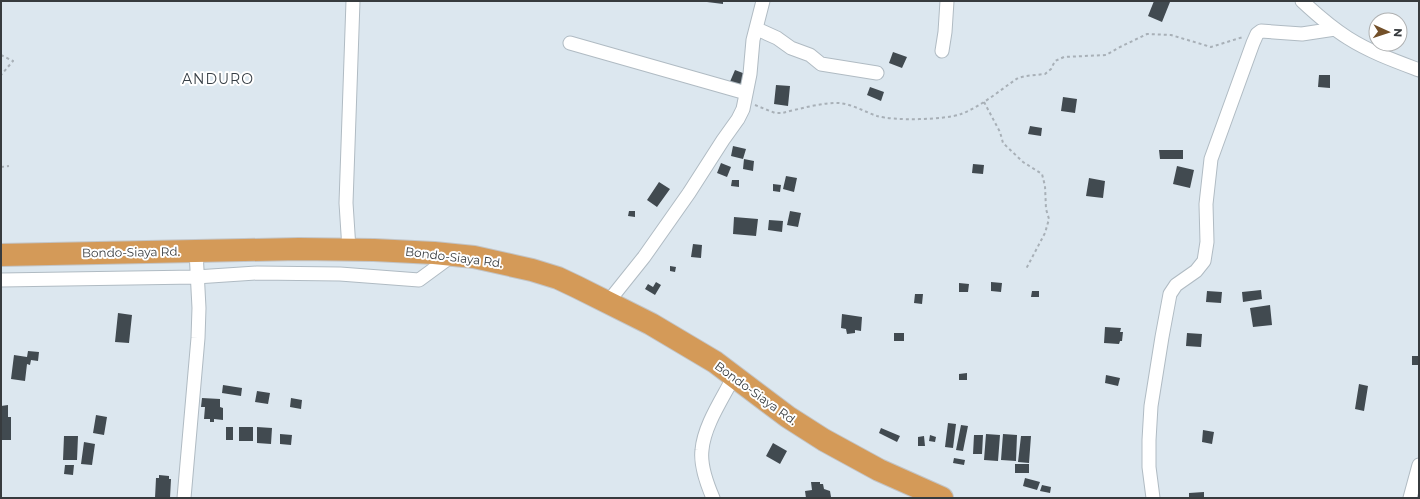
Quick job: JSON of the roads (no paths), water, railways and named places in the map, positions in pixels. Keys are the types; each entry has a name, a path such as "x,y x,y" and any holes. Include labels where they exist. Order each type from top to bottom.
{"highway":[{"name":"Bondo-Siaya Rd.","path":"1,255 349,249 400,250 494,261 532,270 558,278 608,302 680,341 715,362 788,416 824,440 893,476 942,498"}],"street":[{"path":"349,249 346,203 352,1"},
{"path":"608,302 644,258 689,193 743,109 750,74 751,54 763,1"},
{"path":"942,51 946,25 947,1"},
{"path":"1302,1 1335,29 1359,44 1419,70"},
{"path":"757,29 777,38 791,48 810,55 821,64 877,73"},
{"path":"1153,498 1149,454 1151,406 1170,294 1176,285 1196,271 1204,261 1208,242 1206,204 1213,152 1253,43 1257,34 1261,31 1302,34 1335,29"},
{"path":"570,43 746,97"},
{"path":"184,498 198,338 199,308 196,277 196,251"},
{"path":"1,280 196,277 257,273 300,273 368,275 419,280 453,255"},
{"path":"713,498 702,459 703,441 707,429 734,376"},
{"path":"1410,498 1417,481 1419,465"}],"district":[{"name":"ANDURO","path":"218,79"}]}
